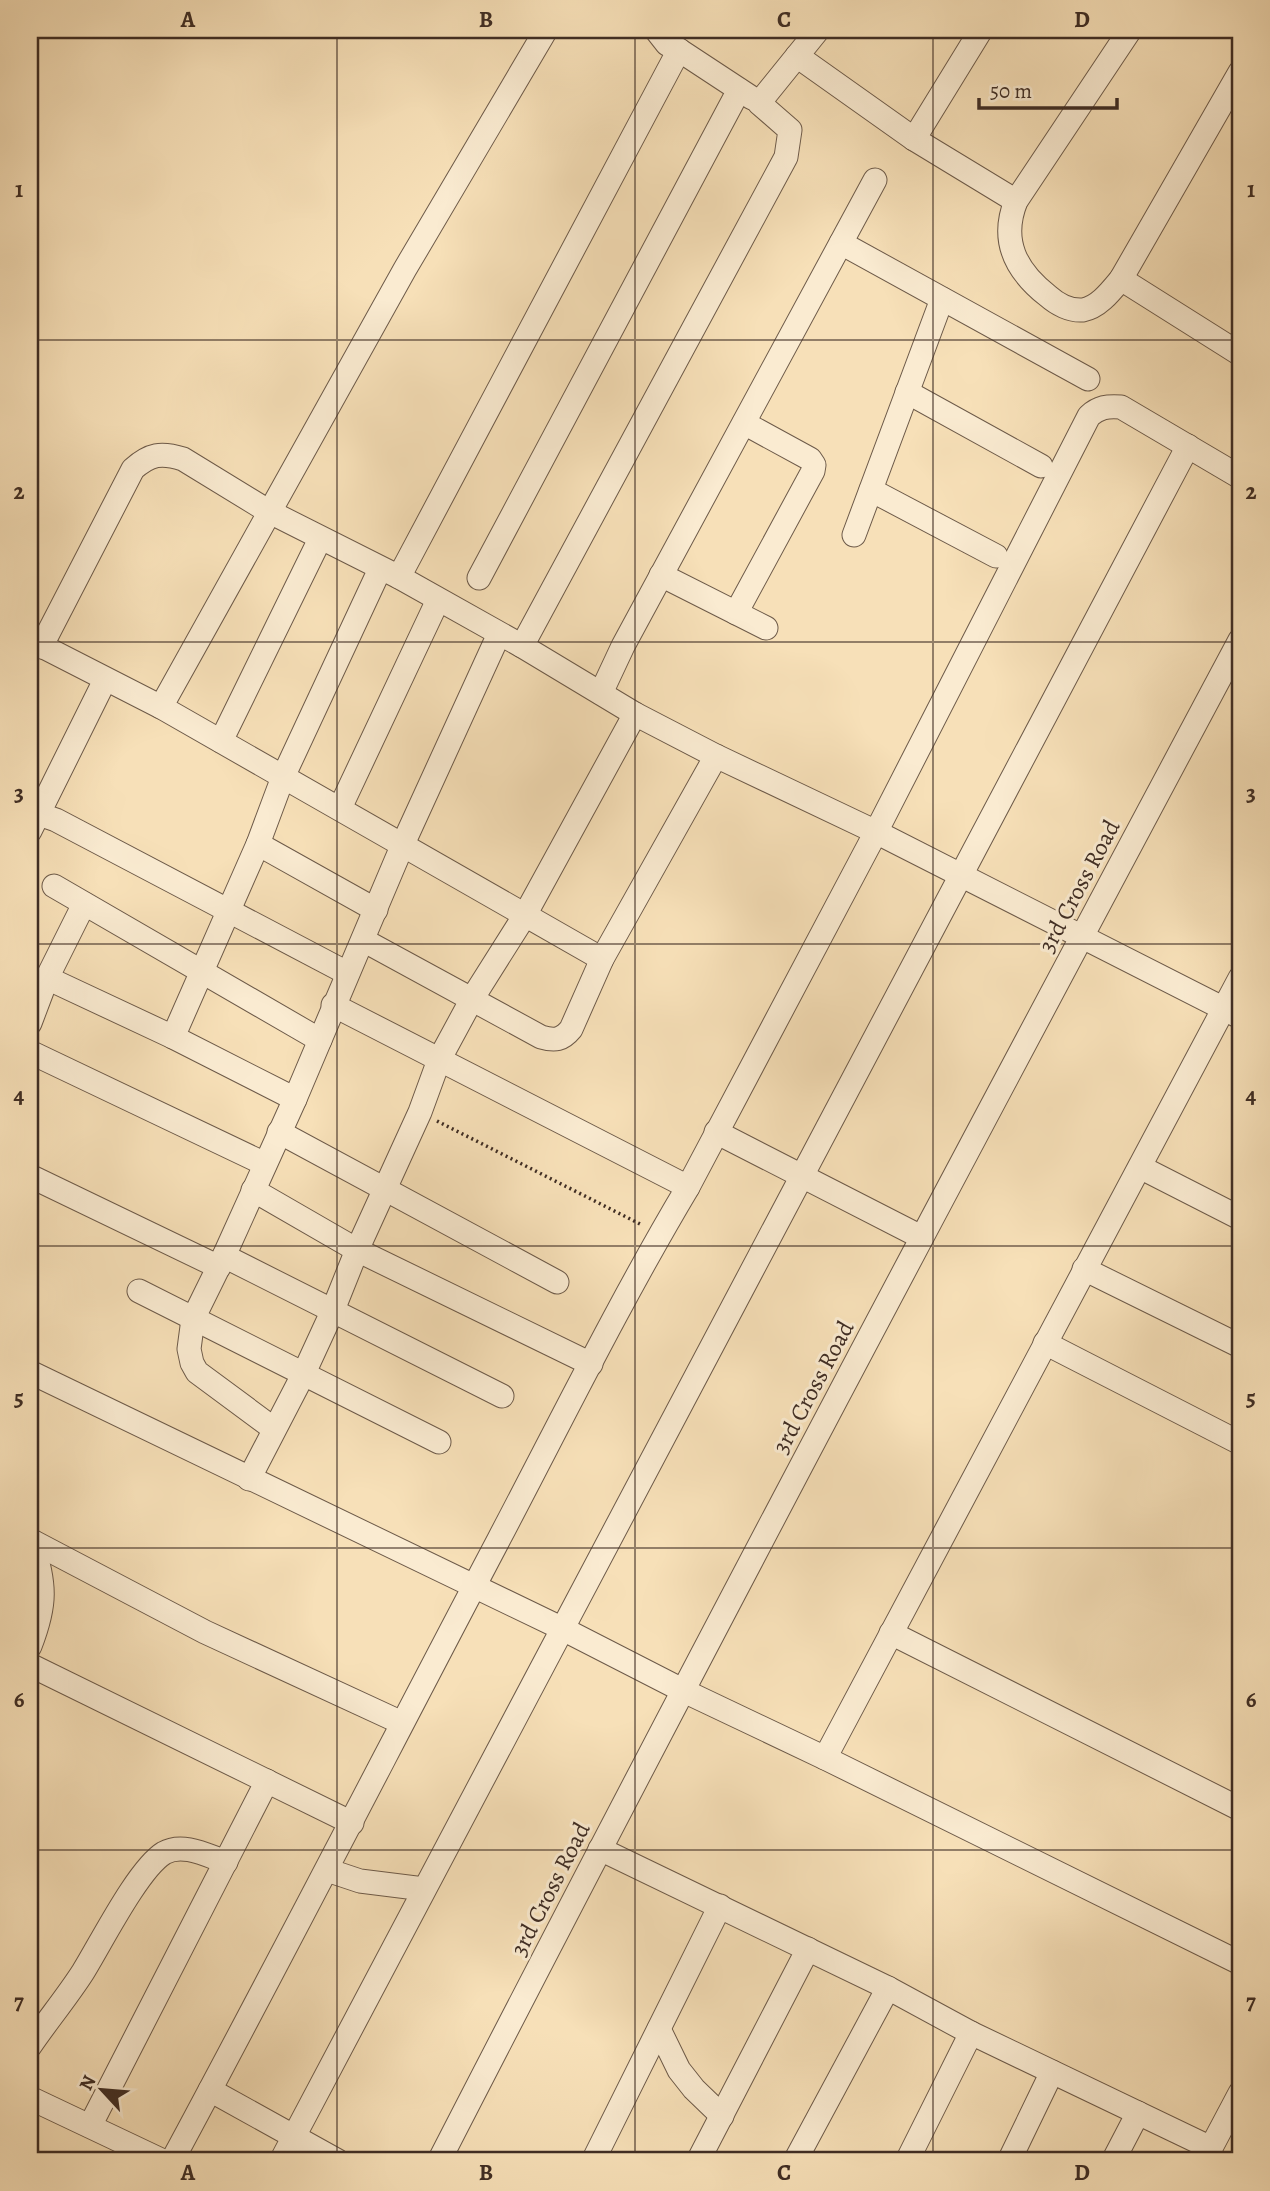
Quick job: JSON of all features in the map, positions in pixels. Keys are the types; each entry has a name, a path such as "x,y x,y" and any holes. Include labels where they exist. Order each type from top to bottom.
{"street":[{"path":"161,707 405,269 546,30"},
{"path":"522,646 786,157 790,130 740,89 667,44 656,30"},
{"path":"759,103 818,30"},
{"path":"914,139 981,30"},
{"path":"1130,30 1016,201 1010,215 1012,252 1022,272 1056,303 1070,309 1083,310 1095,305 1121,279 1240,72"},
{"path":"173,1037 258,844 283,776 389,573 679,50"},
{"path":"797,56 914,139 1016,201"},
{"path":"479,578 740,89"},
{"path":"601,693 623,646 875,180"},
{"path":"841,243 1088,379"},
{"path":"1121,279 1240,354"},
{"path":"853,535 942,299"},
{"path":"907,392 1041,466"},
{"path":"172,2161 591,1364 660,1234 688,1188 876,832 1089,416 1097,409 1121,407 1240,477"},
{"path":"736,612 814,465 810,459 744,423"},
{"path":"281,2161 1188,446"},
{"path":"602,960 161,707 35,643 133,469 155,454 169,454 183,459 268,511 522,646 635,714 960,874 1232,1013"},
{"path":"870,490 996,556"},
{"path":"221,741 320,539"},
{"path":"661,575 766,628"},
{"path":"340,808 438,600"},
{"path":"274,1429 197,1372 189,1349 193,1319 295,1099 346,973 499,634"},
{"name":"3rd Cross Road","path":"439,2161 920,1237 1240,640"},
{"path":"104,680 33,818 56,820 346,973"},
{"path":"249,1479 333,1310 357,1250 420,1112 439,1060 472,999 525,915 635,714"},
{"path":"363,940 541,1037 558,1040 565,1037 602,960 716,756"},
{"path":"258,844 376,910"},
{"path":"54,886 320,1040"},
{"path":"30,1023 47,978 84,904"},
{"path":"47,978 173,1037 295,1099"},
{"path":"825,1758 1084,1269 1140,1167 1232,1013 1240,978"},
{"path":"333,1005 688,1188"},
{"path":"30,1052 265,1164"},
{"path":"279,1132 557,1282"},
{"path":"716,1132 920,1237"},
{"path":"1140,1167 1240,1218"},
{"path":"30,1176 333,1310 502,1396"},
{"path":"253,1191 357,1250 591,1364"},
{"path":"1084,1269 1240,1346"},
{"path":"139,1291 439,1441"},
{"path":"1045,1343 1240,1443"},
{"path":"30,1372 561,1628 1240,1963"},
{"path":"31,1541 205,1632 402,1723"},
{"path":"30,1646 40,1621 43,1603 43,1579 31,1541"},
{"path":"891,1633 1240,1809"},
{"path":"30,1665 352,1823"},
{"path":"90,2126 267,1781"},
{"path":"30,2046 81,1974 143,1874 163,1854 176,1849 193,1851 226,1862"},
{"path":"600,1849 888,1988 971,2034 1138,2113 1208,2155 1240,2093"},
{"path":"327,1870 360,1881 424,1889"},
{"path":"593,2161 720,1906"},
{"path":"698,2161 808,1949"},
{"path":"795,2161 888,1988"},
{"path":"659,2029 679,2070 722,2116"},
{"path":"907,2161 971,2034"},
{"path":"1009,2161 1052,2072"},
{"path":"210,2091 338,2161"},
{"path":"30,2098 163,2161"},
{"path":"1113,2161 1138,2113"}],"path":[{"path":"420,1112 660,1234"}]}
